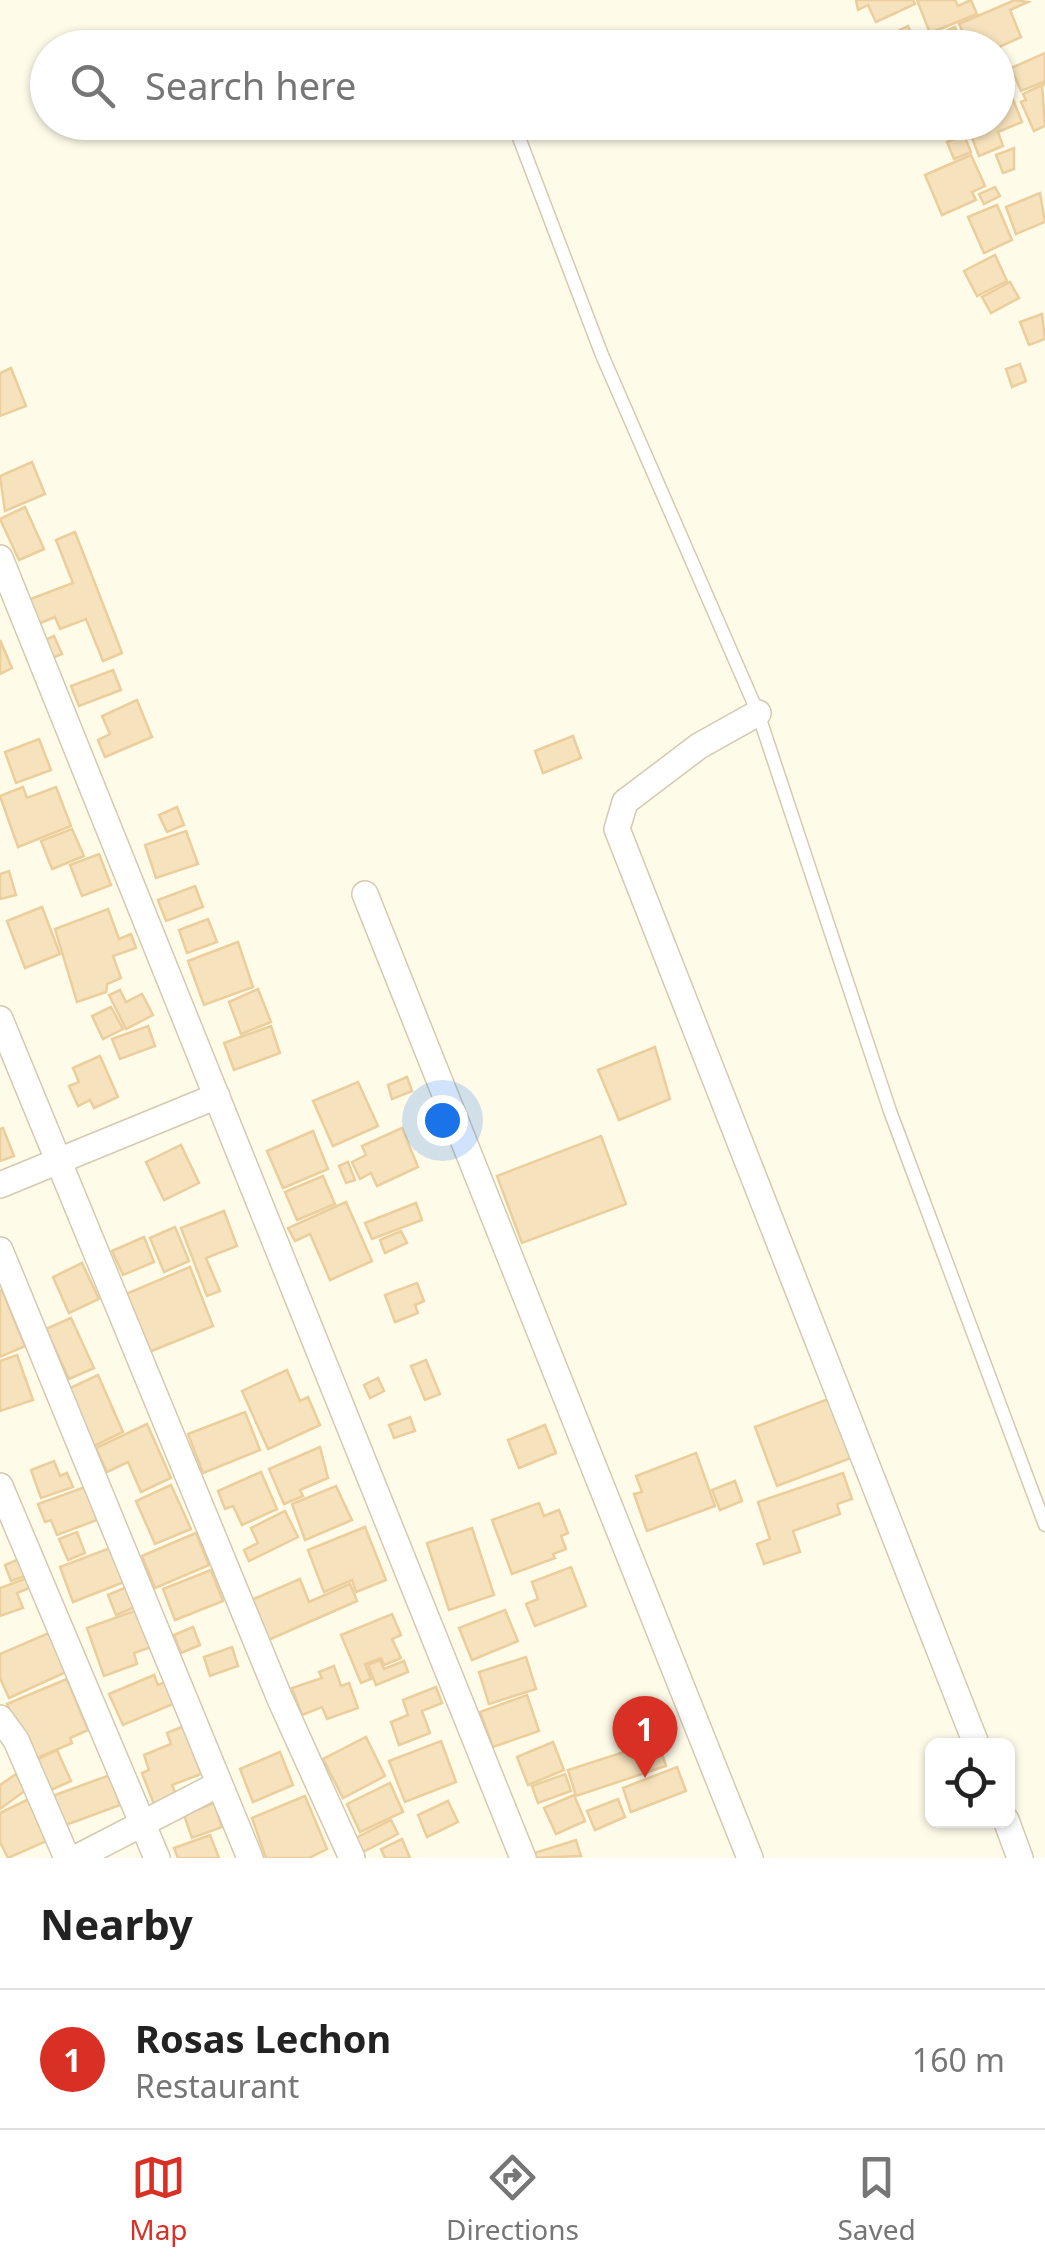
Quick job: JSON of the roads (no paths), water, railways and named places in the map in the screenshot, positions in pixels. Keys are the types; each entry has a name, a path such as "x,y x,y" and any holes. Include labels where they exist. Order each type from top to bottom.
{"street":[{"path":"1,566 523,1858"},
{"path":"758,713 699,746 625,802 617,829 974,1738"},
{"path":"364,894 750,1858"},
{"path":"0,1019 57,1164 352,1858"},
{"path":"0,1185 216,1096"},
{"path":"0,1250 250,1858"},
{"path":"0,1486 8,1534 157,1858"},
{"path":"0,1718 16,1740 68,1858"},
{"path":"76,1858 219,1784"},
{"path":"1009,1828 1020,1858"}],"lane":[{"path":"520,140 602,355 758,713 890,1110 1045,1525"}],"place":[{"name":"Rosas Lechon","path":"645,1778"}]}
